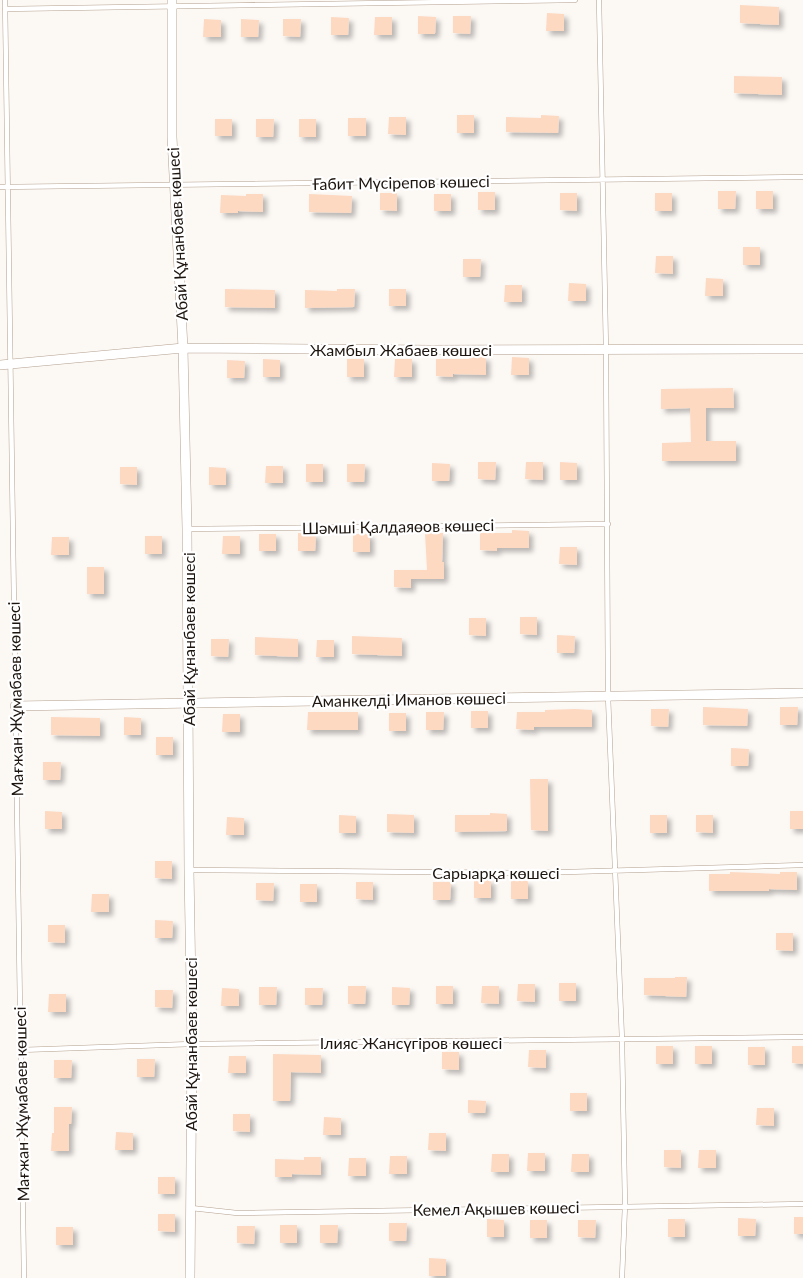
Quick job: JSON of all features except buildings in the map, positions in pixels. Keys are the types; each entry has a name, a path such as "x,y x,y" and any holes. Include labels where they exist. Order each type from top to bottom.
{"street":[{"name":"Абай Құнанбаев көшесі","path":"172,4 172,137 183,348 187,529 192,1044 190,1278"},
{"name":"Жамбыл Жабаев көшесі","path":"0,365 183,348 803,349"},
{"name":"Аманкелді Иманов көшесі","path":"15,706 803,693"}],"lane":[{"path":"5,10 172,4 575,0"},
{"path":"600,0 606,350 608,696 622,1040 625,1205 622,1278"},
{"name":"Мағжан Жұмабаев көшесі","path":"3,1 5,10 11,365 24,1278"},
{"name":"Ғабит Мүсірепов көшесі","path":"0,187 803,177"},
{"name":"Шәмші Қалдаяөов көшесі","path":"187,529 608,524"},
{"name":"Сарыарқа көшесі","path":"189,870 523,873 803,865"},
{"name":"Ілияс Жансүгіров көшесі","path":"20,1050 192,1044 803,1038"},
{"name":"Кемел Ақышев көшесі","path":"190,1208 237,1213 625,1205 803,1204"}]}
